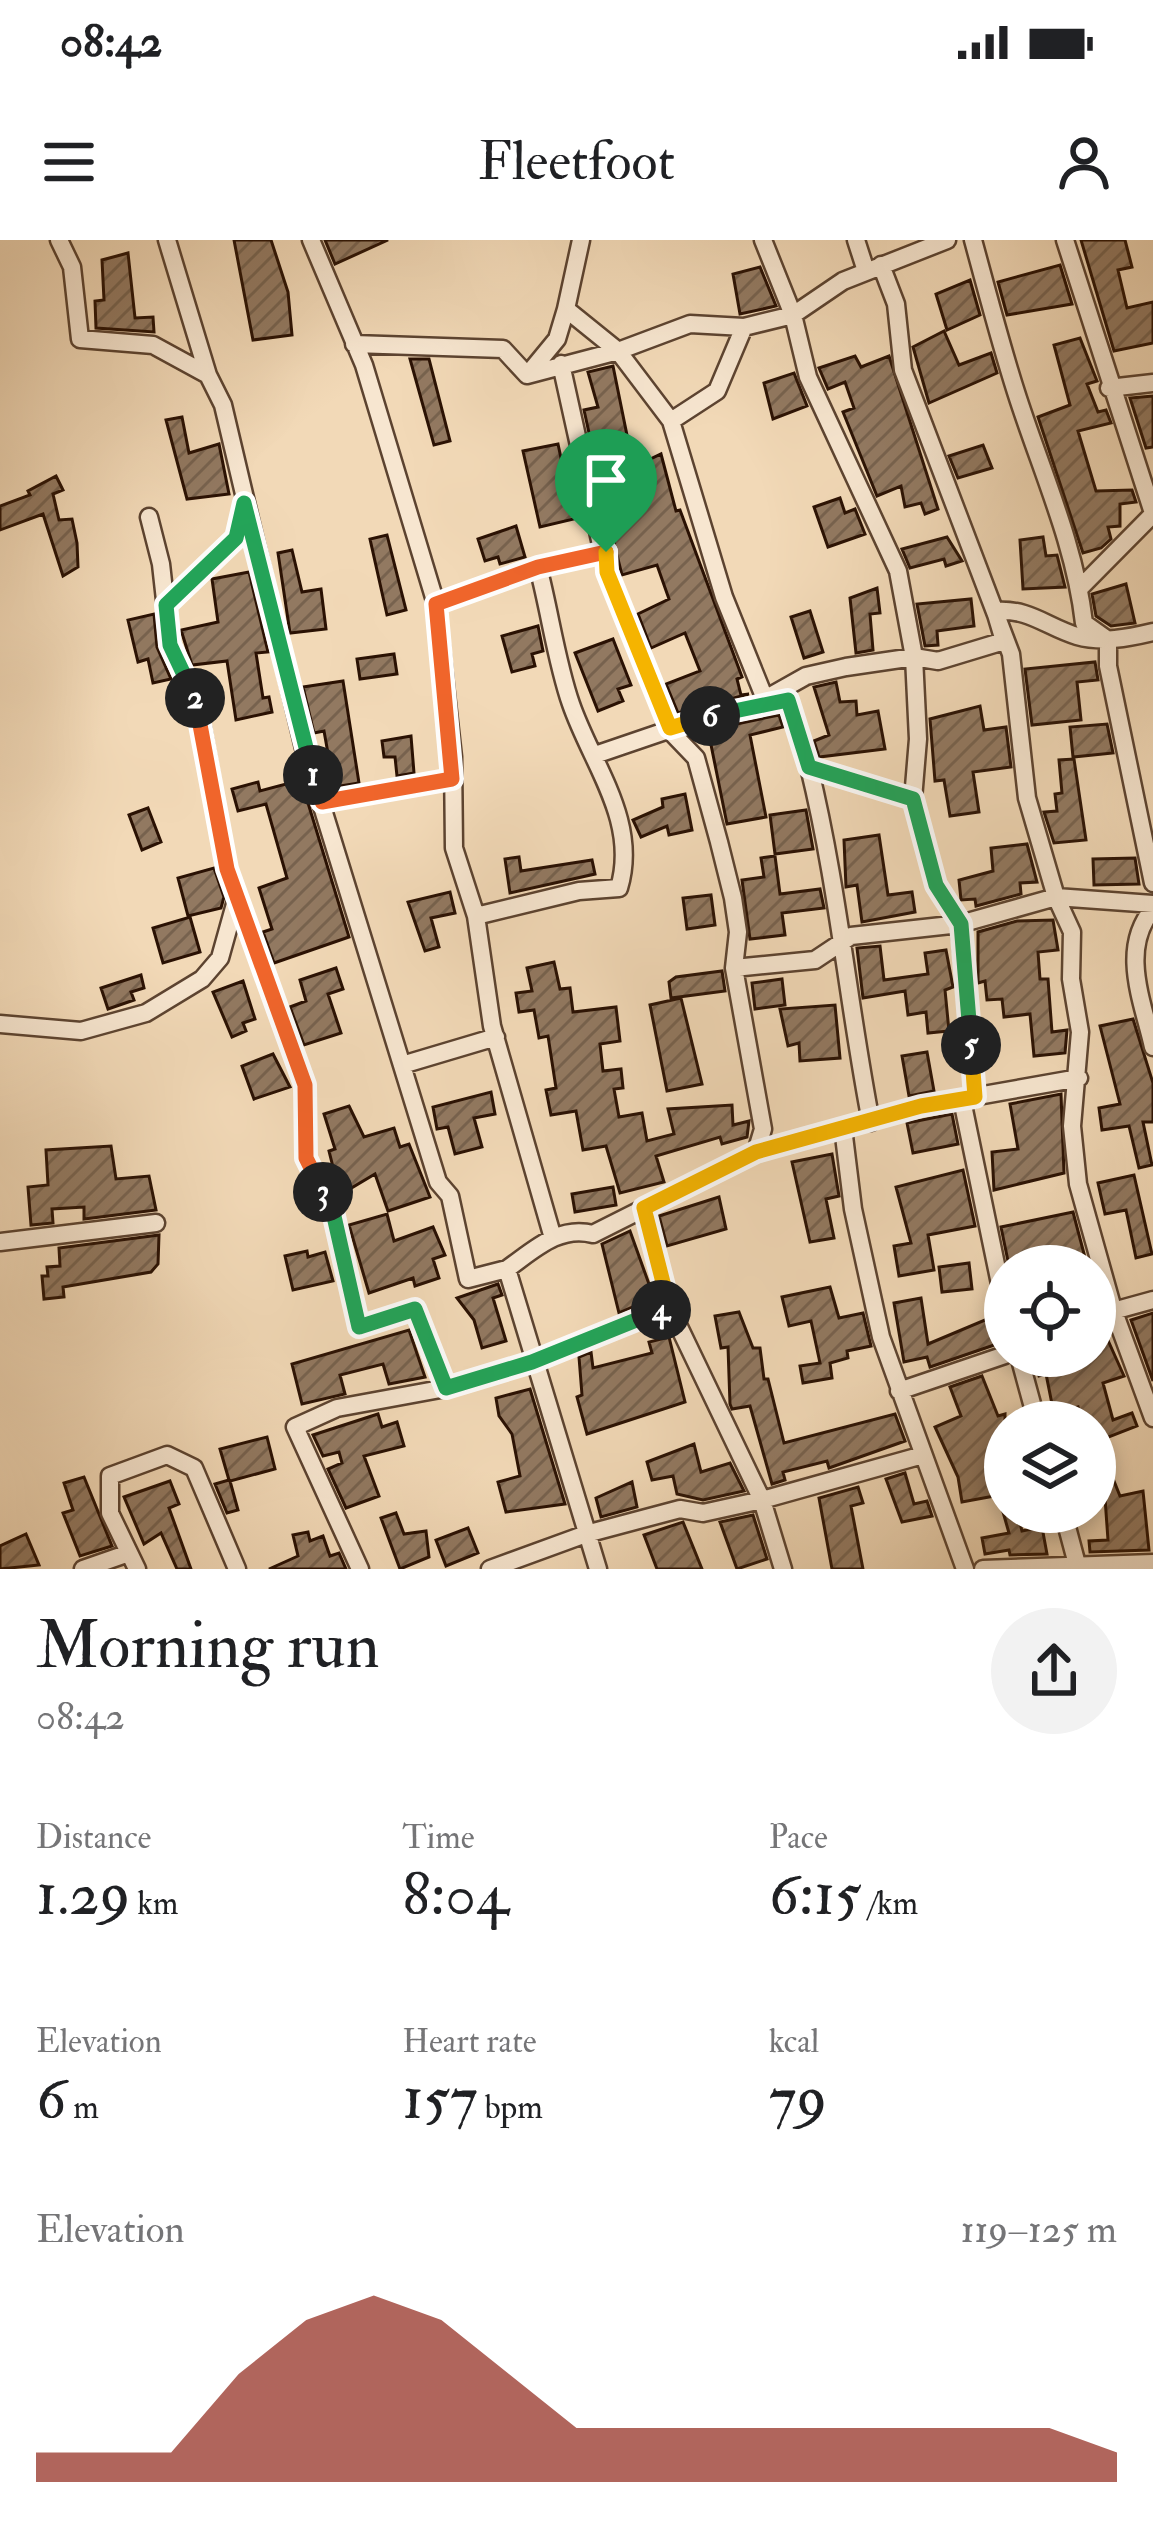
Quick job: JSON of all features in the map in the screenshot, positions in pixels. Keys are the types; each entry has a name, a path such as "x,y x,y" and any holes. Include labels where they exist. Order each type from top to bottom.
{"street":[{"path":"59,240 72,267 80,339 153,345 208,375"},
{"path":"167,240 208,375 223,404 322,802 438,1182 450,1196 468,1279 507,1269 575,1229 593,1234 756,1152 921,1106 1079,1078"},
{"path":"311,240 354,344 436,604 454,848 476,916 496,1037 553,1238"},
{"path":"527,375 557,339 581,240"},
{"path":"763,240 793,315 808,377 898,571 914,658 918,739 913,799 936,885 961,924 969,1099 994,1245"},
{"path":"856,240 896,304 903,370 1011,654 1027,798 1056,897 1072,932 1079,1078 1072,1126 1090,1245"},
{"path":"527,375 618,351 690,324 744,327 793,315 909,247 946,240"},
{"path":"973,240 1080,588 1084,623 1108,640"},
{"path":"1065,240 1077,262 1109,388 1153,514 1080,588"},
{"path":"566,309 593,337 618,351 671,421 724,598 766,699"},
{"path":"671,421 718,391 744,327"},
{"path":"354,344 503,349 527,375"},
{"path":"561,364 607,572 670,728 696,758 719,842 738,932 734,968 763,1129 756,1152"},
{"path":"1109,388 1153,383"},
{"path":"166,605 236,538 244,503"},
{"path":"149,517 170,645 200,712 217,828 305,1085 306,1158 331,1203 359,1327 415,1309 446,1388"},
{"path":"436,604 538,567 606,552"},
{"path":"476,916 579,891 619,888 628,858 626,838 571,703 538,567"},
{"path":"1004,641 995,611 1011,610 1074,635 1108,640 1153,632"},
{"path":"1108,640 1108,666 1153,884"},
{"path":"766,699 806,676 914,658 938,662 1004,641"},
{"path":"766,699 783,694 788,700 809,767 844,940 851,1016 871,1123"},
{"path":"595,755 670,728 788,700"},
{"path":"809,767 913,799"},
{"path":"322,802 452,779"},
{"path":"0,1024 81,1031 146,1013 202,979 220,958 237,897"},
{"path":"734,968 814,960 844,940 896,927 961,924 1056,897 1153,906 1141,923 1135,946 1140,1003 1153,1047"},
{"path":"402,1065 496,1037"},
{"path":"844,1128 853,1209 880,1337 964,1569"},
{"path":"644,1208 669,1306 763,1500 783,1569"},
{"path":"0,1242 156,1223"},
{"path":"507,1269 598,1569"},
{"path":"1116,1310 1153,1300"},
{"path":"360,1569 295,1427 337,1408 446,1388 532,1362 669,1306"},
{"path":"1116,1339 1153,1418"},
{"path":"899,1391 984,1362"},
{"path":"83,1569 134,1561 110,1513 110,1476 166,1455 194,1468 237,1569"},
{"path":"490,1569 586,1534 680,1510 704,1514 922,1455"},
{"path":"1069,1533 1078,1565"},
{"path":"983,1569 1153,1563"}],"building":[{"path":"234,240 271,240 288,292 292,335 253,340"},
{"path":"325,240 388,240 335,264"},
{"path":"1081,240 1125,240 1132,267 1118,270 1127,308 1153,302 1153,343 1114,351"},
{"path":"128,253 135,318 153,317 154,332 96,328 95,301 104,300 102,260"},
{"path":"1060,265 1072,304 1007,315 998,282"},
{"path":"760,267 776,306 740,314 733,274"},
{"path":"970,280 980,315 947,330 936,294"},
{"path":"944,331 959,365 991,353 997,373 929,403 913,347"},
{"path":"1080,338 1097,381 1087,384 1098,412 1106,410 1111,423 1078,431 1096,491 1132,490 1136,502 1120,504 1120,526 1108,527 1111,539 1083,553 1038,417 1070,405 1054,345"},
{"path":"855,356 861,367 889,356 938,509 925,514 921,503 905,507 901,486 877,496 843,412 854,408 845,382 828,389 819,368"},
{"path":"410,359 429,359 450,441 434,445"},
{"path":"613,366 633,465 598,474 584,410 598,407 588,372"},
{"path":"794,373 807,406 773,419 764,383"},
{"path":"1153,396 1153,447 1146,448 1130,398"},
{"path":"182,417 189,453 219,444 229,494 187,499 166,420"},
{"path":"558,444 574,519 540,527 523,451"},
{"path":"983,445 992,468 958,478 949,456"},
{"path":"661,454 676,511 680,510 742,677 737,679 741,695 749,694 678,713 666,684 700,671 685,633 651,648 638,614 669,599 657,565 622,575 607,515 636,506 632,468"},
{"path":"56,476 63,490 53,494 59,520 72,519 77,543 78,567 63,576 43,514 0,530 0,506 30,495 28,491"},
{"path":"840,498 845,513 855,509 865,534 828,547 814,507"},
{"path":"516,526 525,557 500,564 498,557 485,561 478,539"},
{"path":"387,535 406,610 387,615 370,539"},
{"path":"947,537 962,561 946,566 944,559 910,568 902,549"},
{"path":"1043,537 1046,556 1057,555 1065,587 1023,589 1020,540"},
{"path":"292,550 302,592 321,589 326,629 290,633 278,553"},
{"path":"249,572 268,652 256,653 263,698 269,697 272,712 236,720 227,661 192,665 181,630 218,622 212,579"},
{"path":"1126,584 1135,623 1111,626 1096,616 1092,594"},
{"path":"877,588 880,613 870,614 873,650 856,653 850,598"},
{"path":"971,599 974,626 937,631 938,645 925,646 917,604"},
{"path":"810,611 823,652 804,658 791,617"},
{"path":"154,614 157,647 171,679 153,683 148,659 138,662 128,620"},
{"path":"538,626 543,651 532,654 535,666 512,672 502,636"},
{"path":"613,639 631,685 618,689 623,701 598,711 575,653"},
{"path":"394,654 397,674 360,679 357,659"},
{"path":"1095,662 1098,680 1077,682 1081,720 1032,725 1025,669"},
{"path":"343,681 359,783 334,787 324,731 314,733 303,687"},
{"path":"836,682 840,702 856,701 857,715 878,711 885,749 819,757 814,741 829,735 814,687"},
{"path":"980,706 984,730 1006,727 1011,767 973,772 979,812 950,816 944,780 935,781 930,719"},
{"path":"779,715 783,727 750,735 766,817 727,824 708,730"},
{"path":"1107,724 1113,753 1073,757 1070,727"},
{"path":"411,736 414,773 397,776 395,757 384,757 382,741"},
{"path":"1074,759 1086,840 1054,843 1044,812 1057,811 1055,794 1062,793 1059,760"},
{"path":"301,780 349,937 274,963 263,932 272,929 259,888 287,878 266,804 238,811 232,789 258,782 260,791"},
{"path":"685,794 692,830 669,835 667,826 641,837 633,820 663,807 662,799"},
{"path":"148,808 161,842 142,850 129,815"},
{"path":"806,810 813,849 775,854 770,815"},
{"path":"879,835 888,895 912,892 915,912 862,922 857,885 846,887 844,840"},
{"path":"1027,844 1037,882 1020,883 1021,894 976,906 975,899 961,900 959,880 993,871 991,848"},
{"path":"775,856 780,894 820,889 824,908 782,913 785,935 750,939 742,880 764,877 761,858"},
{"path":"519,857 521,871 592,860 595,874 510,893 505,859"},
{"path":"1135,858 1139,884 1094,885 1093,859"},
{"path":"214,868 224,897 221,908 188,916 178,878"},
{"path":"450,892 455,913 431,918 439,947 425,951 408,902"},
{"path":"711,895 715,925 687,929 683,898"},
{"path":"190,917 200,952 163,963 153,928"},
{"path":"1053,920 1058,950 1038,952 1040,979 1048,979 1052,1032 1067,1030 1065,1053 1034,1056 1030,1014 1004,1017 1002,999 987,1000 985,981 978,983 978,932 1017,921"},
{"path":"880,946 884,980 928,974 925,953 946,950 953,987 945,990 949,1031 928,1033 926,1012 908,1015 905,991 863,998 857,948"},
{"path":"554,962 560,989 570,988 573,1012 616,1007 620,1041 600,1044 603,1071 621,1069 623,1088 614,1089 619,1117 642,1113 647,1141 674,1134 668,1109 732,1105 733,1125 749,1121 747,1137 722,1144 720,1137 656,1156 664,1182 620,1193 606,1146 583,1150 576,1111 551,1115 546,1090 556,1088 548,1036 539,1038 534,1010 519,1012 516,993 532,991 527,968"},
{"path":"336,968 343,989 328,994 341,1033 304,1045 290,1007 306,1001 300,980"},
{"path":"722,971 725,991 671,998 669,982 676,977"},
{"path":"141,975 144,988 131,992 134,1000 108,1009 101,988"},
{"path":"782,979 785,1005 755,1009 752,983"},
{"path":"243,981 255,1019 243,1023 246,1031 232,1037 213,992"},
{"path":"681,998 702,1084 667,1091 650,1005"},
{"path":"835,1005 840,1058 800,1061 799,1043 788,1046 780,1009"},
{"path":"1133,1019 1153,1083 1153,1122 1143,1122 1152,1165 1139,1168 1129,1126 1102,1130 1099,1108 1120,1104 1100,1026"},
{"path":"927,1052 934,1091 909,1096 902,1056"},
{"path":"273,1054 290,1087 254,1099 242,1066"},
{"path":"491,1092 495,1114 474,1118 482,1147 455,1154 448,1127 437,1129 433,1107"},
{"path":"1061,1094 1064,1173 994,1190 992,1152 1018,1149 1010,1104"},
{"path":"349,1106 364,1137 394,1128 400,1147 409,1144 430,1197 388,1211 375,1174 348,1190 347,1184 338,1187 329,1151 335,1149 324,1114"},
{"path":"952,1114 958,1144 913,1153 907,1123"},
{"path":"111,1146 116,1179 149,1176 156,1210 84,1219 84,1207 52,1209 53,1223 31,1225 28,1187 48,1185 46,1150"},
{"path":"832,1154 839,1196 826,1199 834,1238 810,1242 792,1162"},
{"path":"963,1170 975,1226 928,1235 934,1270 899,1276 894,1246 911,1243 896,1187"},
{"path":"1134,1175 1152,1254 1136,1258 1126,1210 1105,1214 1098,1183"},
{"path":"613,1187 616,1205 575,1212 572,1194"},
{"path":"719,1197 726,1229 667,1246 659,1216"},
{"path":"1073,1212 1082,1245 1005,1245 1001,1227"},
{"path":"387,1214 394,1241 433,1227 445,1255 433,1259 439,1278 415,1286 413,1278 369,1293 349,1225"},
{"path":"630,1231 654,1298 619,1313 602,1244"},
{"path":"159,1235 158,1264 151,1272 63,1287 64,1297 44,1299 42,1276 48,1276 47,1267 60,1266 59,1248"},
{"path":"307,1251 308,1257 325,1252 333,1281 293,1290 285,1256"},
{"path":"969,1263 972,1289 942,1292 939,1267"},
{"path":"498,1284 502,1295 493,1298 506,1341 482,1348 474,1320 457,1298"},
{"path":"830,1287 839,1318 863,1313 871,1346 847,1351 848,1358 830,1363 832,1378 803,1383 800,1366 820,1363 811,1321 789,1326 782,1297"},
{"path":"921,1298 928,1344 984,1320 984,1348 930,1367 927,1357 904,1362 894,1303"},
{"path":"739,1312 753,1348 760,1348 764,1379 768,1379 784,1443 895,1414 905,1441 829,1468 827,1461 783,1472 785,1480 772,1484 750,1406 732,1409 730,1404 728,1347 721,1348 715,1316"},
{"path":"1153,1313 1153,1381 1131,1320"},
{"path":"409,1330 425,1377 389,1384 383,1364 340,1375 345,1394 302,1404 292,1364"},
{"path":"669,1337 685,1402 587,1434 577,1397 582,1395 579,1357 591,1352 593,1368 652,1353 649,1342"},
{"path":"1116,1358 1124,1376 1103,1383 1108,1401 1051,1401 1047,1377 1116,1377"},
{"path":"982,1376 992,1401 984,1401 984,1498 962,1502 958,1477 935,1427 961,1416 950,1387"},
{"path":"530,1389 565,1504 506,1512 498,1482 520,1476 512,1434 499,1416 496,1398"},
{"path":"1132,1413 1137,1426 1116,1434 1116,1419"},
{"path":"378,1414 382,1427 397,1422 404,1446 364,1456 379,1496 346,1508 328,1469 342,1463 339,1452 323,1456 313,1435"},
{"path":"267,1437 275,1469 230,1481 238,1510 227,1513 215,1484 229,1480 220,1449"},
{"path":"694,1444 701,1472 730,1463 744,1491 703,1500 677,1494 673,1476 652,1480 647,1462"},
{"path":"905,1473 914,1504 927,1501 932,1516 902,1522 886,1479"},
{"path":"84,1477 112,1546 80,1556 63,1513 73,1510 64,1483"},
{"path":"170,1481 179,1504 169,1508 191,1569 177,1569 161,1533 144,1544 124,1497"},
{"path":"632,1482 637,1507 601,1517 596,1498"},
{"path":"1116,1486 1120,1496 1143,1491 1149,1550 1090,1552 1089,1541 1108,1540 1108,1533 1116,1533"},
{"path":"858,1487 863,1503 851,1506 863,1569 832,1569 819,1498"},
{"path":"396,1513 404,1534 426,1531 429,1557 400,1569 381,1518"},
{"path":"753,1515 767,1559 737,1569 720,1522"},
{"path":"683,1522 702,1569 657,1569 644,1535"},
{"path":"468,1528 478,1553 446,1566 436,1540"},
{"path":"308,1532 310,1541 323,1536 330,1556 339,1553 346,1569 269,1569 298,1556 293,1535"},
{"path":"1043,1533 1047,1554 1010,1555 1009,1550 985,1554 982,1538"},
{"path":"26,1534 39,1565 0,1569 0,1546"}],"route":[{"path":"244,503 304,748 322,802 452,779 436,604 538,567 606,552 607,572 670,728 724,711 788,700 809,767 913,799 936,885 961,924 975,1097 921,1106 756,1152 644,1208 669,1306 532,1362 446,1388 415,1309 359,1327 331,1203 306,1158 305,1085 227,869 200,712 170,645 166,605 236,538 244,503"}]}
